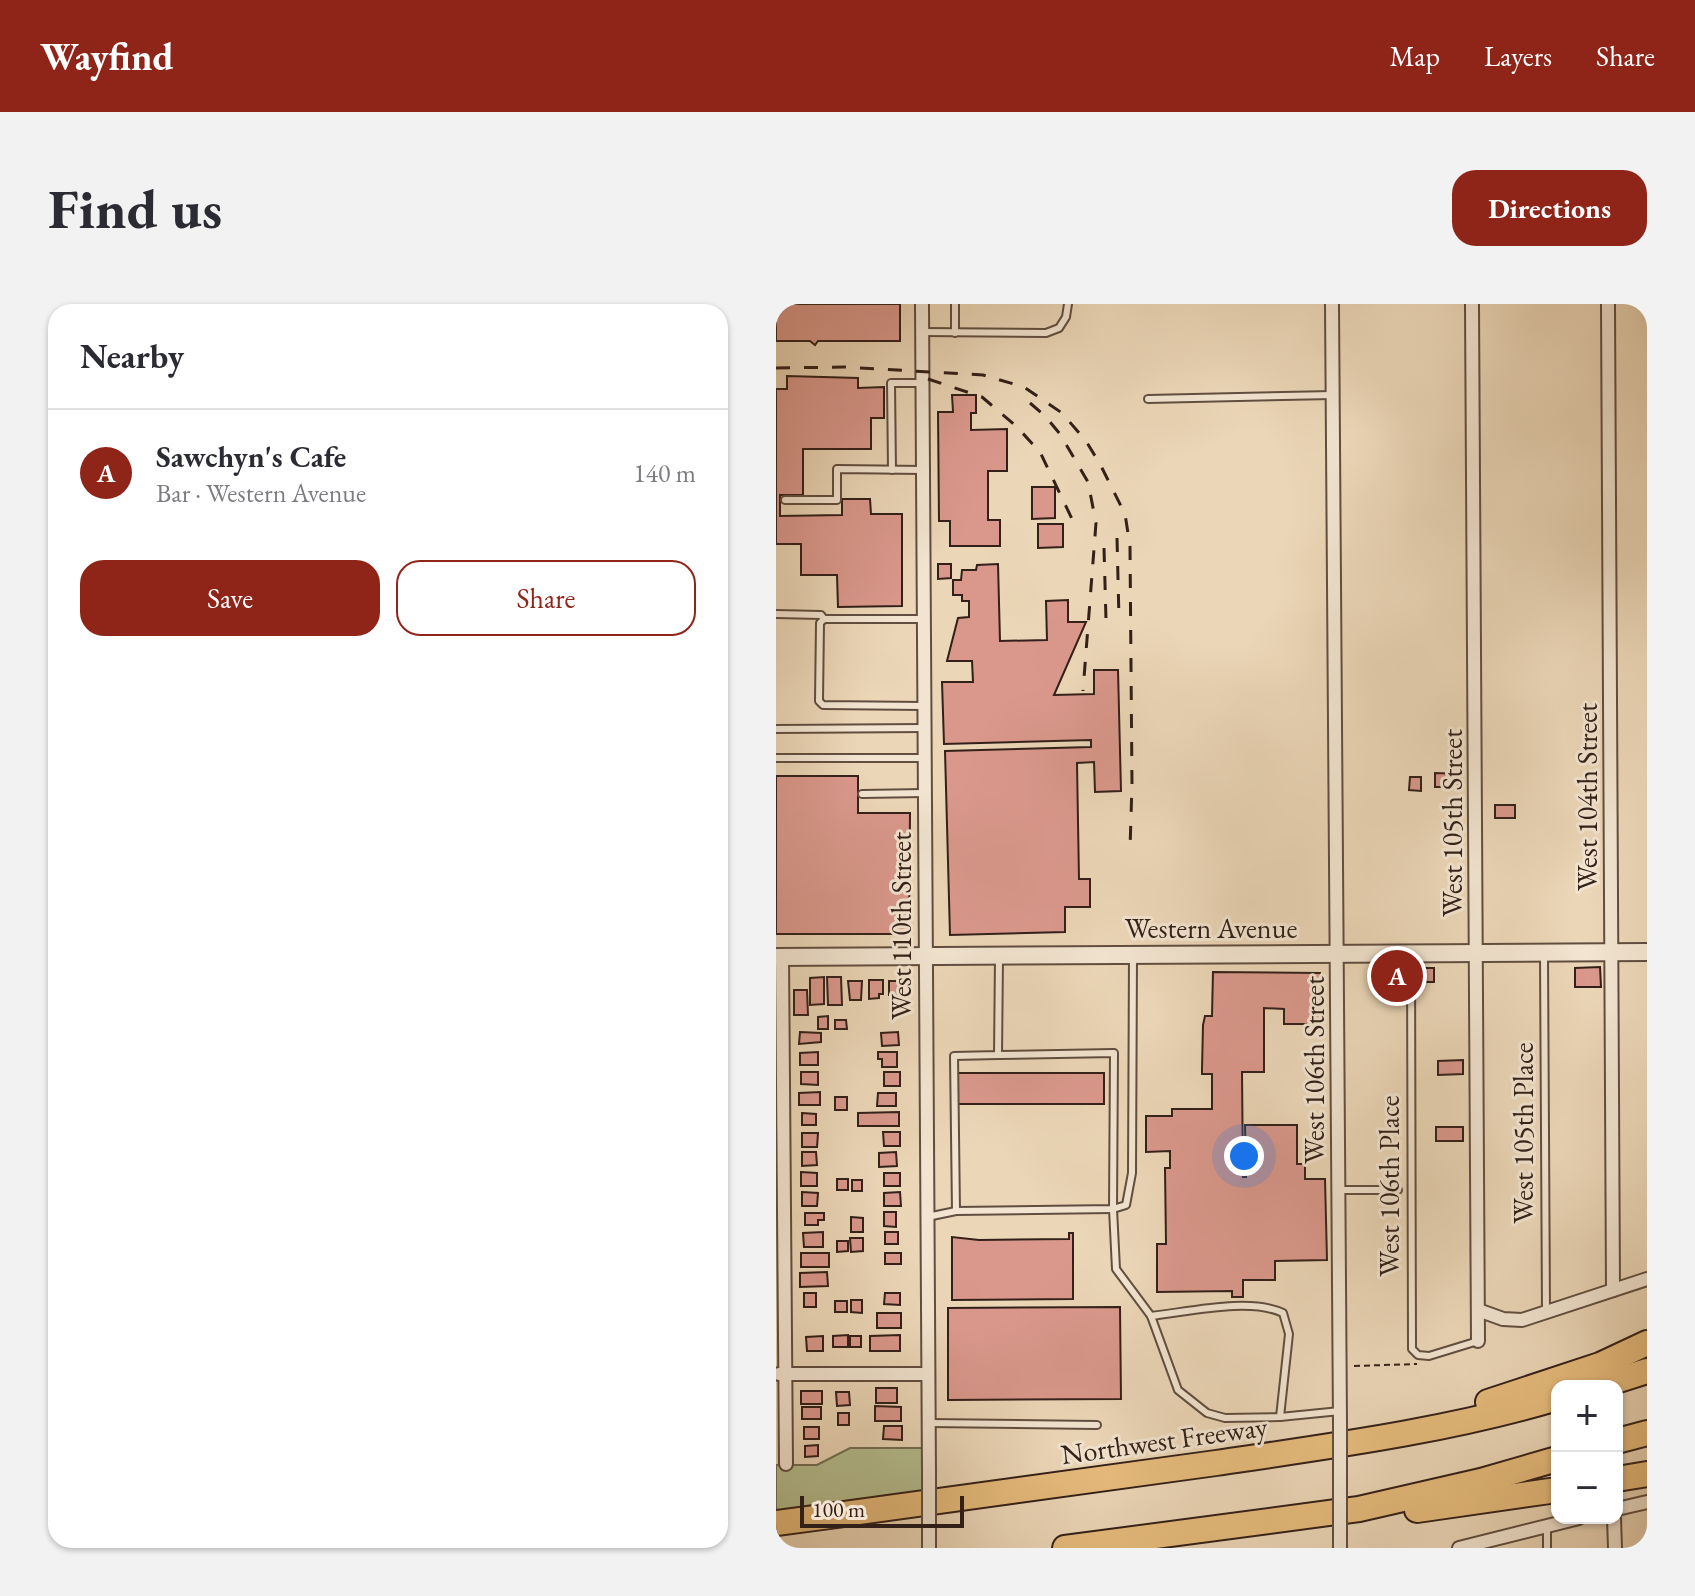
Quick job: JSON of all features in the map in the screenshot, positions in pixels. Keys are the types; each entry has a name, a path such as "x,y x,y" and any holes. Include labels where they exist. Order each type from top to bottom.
{"highway":[{"path":"1373,1440 1600,1365 1647,1343"},
{"path":"1619,1380 1647,1371"},
{"name":"Northwest Freeway","path":"776,1523 929,1505 1373,1440 1551,1400"},
{"path":"1623,1439 1647,1433"},
{"path":"1065,1548 1359,1509 1481,1481 1551,1461"},
{"path":"1623,1478 1647,1474"},
{"path":"1359,1509 1419,1510 1551,1491"},
{"path":"776,1513 880,1509"}],"street":[{"name":"West 110th Street","path":"922,304 929,1548"},
{"name":"West 106th Street","path":"1332,304 1340,1541"},
{"name":"West 105th Street","path":"1472,304 1478,1341"},
{"name":"West 104th Street","path":"1608,304 1613,1290"},
{"name":"Western Avenue","path":"779,957 1647,952"},
{"path":"779,957 780,1374 786,1464"},
{"path":"1478,1310 1512,1321 1546,1313 1647,1279"},
{"path":"780,1374 928,1374"},
{"path":"1623,1508 1647,1502"},
{"path":"1459,1548 1552,1524"},
{"path":"1614,1524 1615,1548"}],"lane":[{"path":"955,304 955,333"},
{"path":"922,332 1046,333 1059,328 1066,317 1068,304"},
{"path":"892,470 891,383 922,383"},
{"path":"1148,399 1333,395"},
{"path":"785,500 837,500 837,469 923,470"},
{"path":"776,614 821,615 824,619 923,619"},
{"path":"824,619 820,623 819,701 823,705 924,706"},
{"path":"776,729 924,728"},
{"path":"776,758 924,758"},
{"path":"862,794 925,793"},
{"name":"West 106th Place","path":"1411,952 1412,1349 1418,1355 1429,1356 1478,1341"},
{"name":"West 105th Place","path":"1544,952 1546,1313"},
{"path":"927,1217 956,1211 1113,1209 1126,1205 1132,1173 1133,954"},
{"path":"998,1055 999,955"},
{"path":"956,1211 954,1056 1114,1053 1113,1209 1116,1269 1151,1316 1178,1390 1207,1413 1225,1418 1340,1416"},
{"path":"1338,1190 1398,1190"},
{"path":"1151,1316 1242,1307 1270,1307 1283,1313 1289,1334 1280,1417"},
{"path":"928,1423 1097,1425"},
{"path":"1547,1525 1547,1548"}],"path":[{"path":"1354,1366 1421,1364"}],"green space":[{"path":"850,1448 928,1448 929,1505 776,1513 776,1465 817,1465"}],"building":[{"path":"776,304 900,304 900,341 818,341 815,345 810,341 776,341"},
{"path":"787,376 858,378 858,388 884,387 884,418 871,418 871,449 803,449 803,495 780,495 780,516 842,515 842,499 870,499 871,514 902,514 902,606 838,607 837,575 801,575 801,544 776,544 776,389 787,389"},
{"path":"952,395 976,395 976,413 971,413 971,430 1007,429 1007,471 988,471 988,520 1000,520 1000,546 950,546 950,521 939,521 938,412 953,412"},
{"path":"1032,487 1055,487 1055,518 1032,519"},
{"path":"1038,524 1063,524 1063,547 1038,548"},
{"path":"938,564 951,564 951,578 938,579"},
{"path":"998,564 1000,641 1047,640 1046,601 1068,600 1068,622 1086,622 1054,695 1094,694 1094,670 1118,670 1121,791 1095,792 1094,762 1077,763 1079,879 1090,879 1090,907 1065,907 1065,932 950,935 945,751 1091,747 1091,740 944,744 942,682 973,682 972,661 947,661 958,618 969,617 969,601 962,601 962,595 953,595 953,580 961,580 962,570 976,570 977,565"},
{"path":"1435,773 1461,774 1461,787 1435,787"},
{"path":"776,776 858,776 858,813 910,813 909,934 776,934"},
{"path":"1410,777 1421,777 1421,791 1409,790"},
{"path":"1495,805 1515,805 1515,818 1495,818"},
{"path":"1600,967 1601,987 1575,987 1575,968"},
{"path":"1390,968 1405,968 1404,991 1382,991 1382,984 1390,984"},
{"path":"1422,968 1434,968 1434,982 1422,982"},
{"path":"1213,972 1320,973 1320,1024 1284,1024 1284,1009 1264,1008 1264,1072 1242,1072 1243,1177 1246,1177 1245,1125 1297,1125 1297,1164 1305,1164 1305,1179 1325,1179 1327,1260 1275,1261 1275,1280 1243,1280 1243,1297 1232,1297 1232,1291 1157,1292 1157,1244 1166,1244 1165,1168 1170,1168 1170,1151 1146,1152 1146,1116 1172,1116 1172,1109 1212,1109 1212,1074 1202,1074 1202,1069 1203,1025 1205,1016 1212,1016"},
{"path":"824,977 824,1004 810,1005 810,978"},
{"path":"827,977 841,977 842,1005 828,1005"},
{"path":"869,980 883,980 883,994 879,994 879,998 869,999"},
{"path":"848,981 862,981 861,1000 850,1000"},
{"path":"889,981 905,981 905,995 889,995"},
{"path":"794,990 807,990 808,1015 794,1015"},
{"path":"828,1016 828,1029 818,1029 818,1017"},
{"path":"835,1020 846,1020 847,1029 835,1029"},
{"path":"800,1032 821,1033 821,1042 799,1044"},
{"path":"898,1032 899,1045 882,1046 881,1033"},
{"path":"818,1052 818,1065 800,1065 800,1053"},
{"path":"878,1052 897,1052 897,1067 882,1067"},
{"path":"1463,1060 1463,1074 1438,1075 1438,1061"},
{"path":"801,1072 818,1072 818,1085 801,1084"},
{"path":"884,1072 900,1072 900,1086 884,1086"},
{"path":"955,1073 1104,1073 1104,1104 955,1104"},
{"path":"820,1092 820,1105 799,1105 799,1093"},
{"path":"878,1093 896,1093 896,1106 877,1106"},
{"path":"835,1097 847,1097 847,1110 835,1110"},
{"path":"899,1112 899,1126 858,1126 858,1113"},
{"path":"802,1113 816,1114 816,1125 802,1125"},
{"path":"1436,1127 1463,1127 1463,1141 1436,1141"},
{"path":"883,1132 900,1132 900,1146 884,1146"},
{"path":"802,1133 818,1133 817,1147 802,1147"},
{"path":"802,1152 816,1152 817,1165 802,1166"},
{"path":"896,1152 897,1166 879,1167 879,1153"},
{"path":"801,1172 817,1173 817,1186 801,1186"},
{"path":"884,1173 900,1173 900,1186 884,1186"},
{"path":"837,1179 848,1179 848,1190 837,1190"},
{"path":"852,1180 862,1180 862,1191 852,1191"},
{"path":"802,1192 818,1193 817,1206 802,1206"},
{"path":"900,1192 901,1206 884,1206 884,1193"},
{"path":"884,1212 896,1212 896,1227 884,1226"},
{"path":"805,1213 824,1213 824,1220 818,1220 818,1225 805,1225"},
{"path":"851,1217 863,1218 863,1232 851,1232"},
{"path":"823,1232 823,1247 804,1247 803,1233"},
{"path":"885,1232 898,1232 898,1244 885,1244"},
{"path":"1069,1233 1073,1233 1073,1299 952,1300 952,1237 979,1240 1069,1239"},
{"path":"850,1238 863,1238 863,1251 851,1252"},
{"path":"837,1241 848,1241 848,1251 837,1252"},
{"path":"801,1253 829,1253 829,1267 801,1267"},
{"path":"885,1253 901,1253 901,1264 885,1264"},
{"path":"827,1272 828,1286 800,1287 800,1273"},
{"path":"804,1293 816,1293 816,1307 804,1307"},
{"path":"885,1293 900,1293 900,1305 884,1304"},
{"path":"851,1300 862,1300 862,1313 851,1312"},
{"path":"835,1301 847,1301 847,1312 835,1312"},
{"path":"1120,1307 1121,1399 948,1400 948,1308"},
{"path":"877,1313 901,1313 901,1328 877,1328"},
{"path":"848,1335 848,1347 833,1347 833,1336"},
{"path":"900,1335 900,1351 870,1351 870,1336"},
{"path":"823,1336 823,1351 807,1351 806,1337"},
{"path":"850,1336 861,1336 861,1347 850,1347"},
{"path":"876,1388 897,1388 897,1403 876,1403"},
{"path":"801,1391 822,1391 822,1404 801,1404"},
{"path":"836,1392 849,1392 850,1405 837,1406"},
{"path":"875,1406 901,1407 901,1421 875,1421"},
{"path":"802,1407 821,1407 821,1419 802,1419"},
{"path":"838,1413 849,1413 849,1425 838,1425"},
{"path":"884,1426 902,1426 902,1440 883,1439"},
{"path":"804,1427 819,1427 819,1439 804,1439"},
{"path":"818,1445 818,1456 805,1457 805,1446"}],"railway":[{"path":"776,368 844,367 983,375 1024,387 1062,413 1086,441 1125,514 1130,546 1130,849"},
{"path":"928,379 982,397 1016,426 1040,452 1073,521"},
{"path":"1030,403 1060,434 1088,482 1096,523 1083,691"},
{"path":"1117,538 1119,619"},
{"path":"1104,548 1106,620"}],"place":[{"name":"Sawchyn's Cafe","path":"1397,976"}]}
